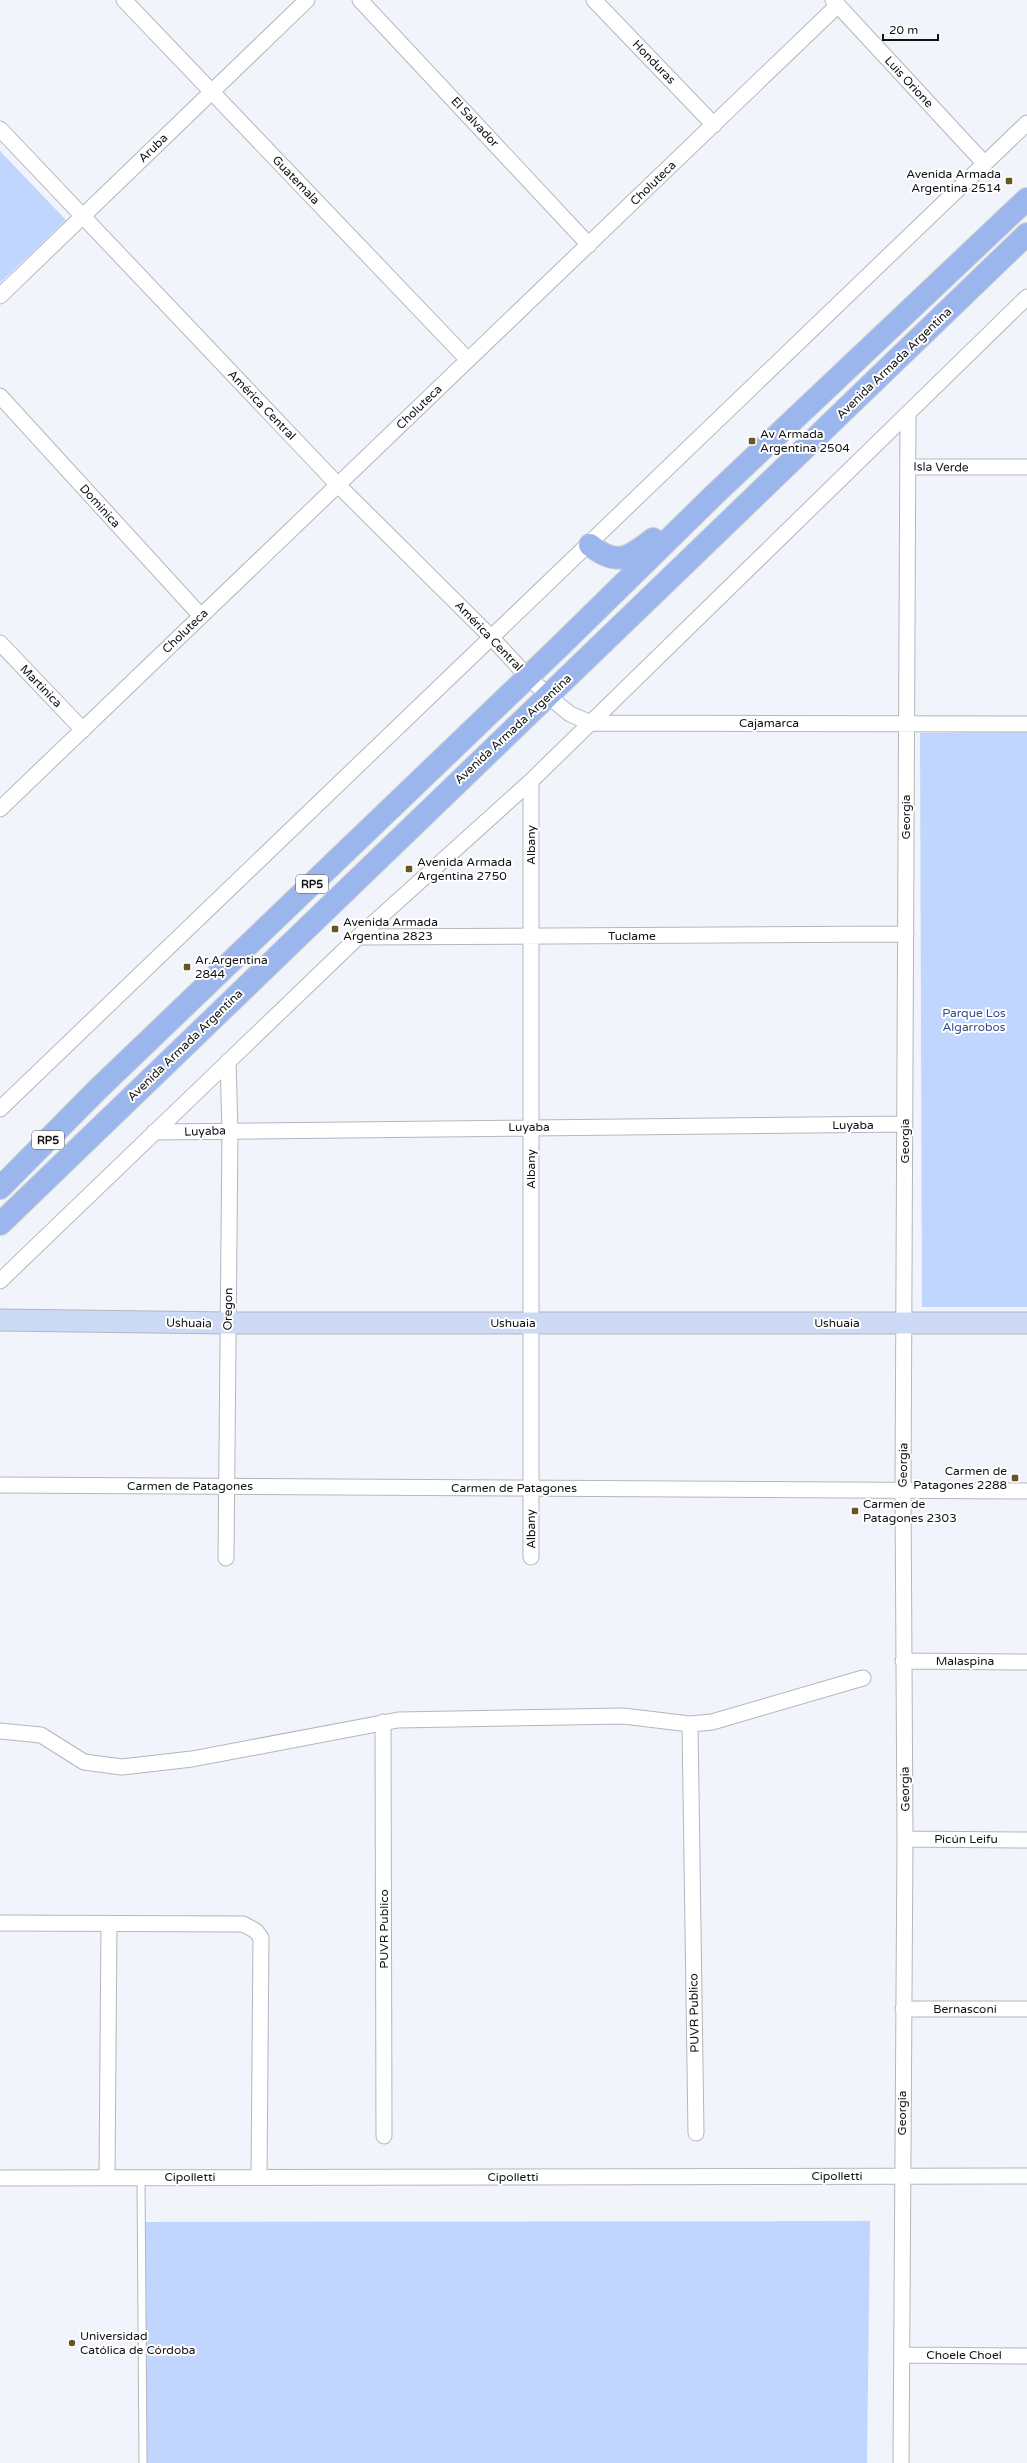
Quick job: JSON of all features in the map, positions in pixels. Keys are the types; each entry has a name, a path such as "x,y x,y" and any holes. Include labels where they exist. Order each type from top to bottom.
{"main road":[{"name":"RP5","path":"0,1188 96,1091 528,677 714,495 1027,199"},
{"name":"Avenida Armada Argentina","path":"0,1224 1027,234"},
{"path":"590,545 612,558 623,559 635,554 691,507 714,495"},
{"path":"0,1168 67,1108 96,1091"},
{"name":"Ushuaia","path":"0,1320 228,1323 1027,1323"}],"street":[{"name":"Guatemala","path":"124,0 468,360"},
{"name":"Aruba","path":"0,296 307,0"},
{"name":"El Salvador","path":"360,0 589,245"},
{"name":"Honduras","path":"594,0 714,125"},
{"name":"Choluteca","path":"0,809 714,125 836,3"},
{"name":"Luis Orione","path":"836,3 985,164"},
{"path":"0,1109 490,636 590,545 1027,123"},
{"name":"América Central","path":"0,130 338,485 490,636 528,677"},
{"path":"0,1281 358,936 531,781 1027,297"},
{"name":"Dominica","path":"0,396 201,616"},
{"name":"Isla Verde","path":"908,414 908,467 1027,467"},
{"name":"Georgia","path":"901,2463 905,1839 903,1491 908,467"},
{"name":"Martinica","path":"0,643 83,730"},
{"name":"Cajamarca","path":"528,677 570,714 591,723 1027,724"},
{"name":"Albany","path":"531,781 531,1557"},
{"name":"Tuclame","path":"358,936 906,934"},
{"name":"Oregon","path":"226,1558 230,1130 228,1061"},
{"name":"Luyaba","path":"154,1132 905,1124"},
{"name":"Carmen de Patagones","path":"0,1485 903,1491 1027,1490"},
{"name":"Malaspina","path":"903,1661 1027,1662"},
{"path":"0,1731 41,1735 84,1762 122,1767 192,1759 384,1722 623,1716 690,1724 712,1722 863,1678"},
{"name":"PUVR Publico","path":"384,1722 384,2136"},
{"name":"PUVR Publico","path":"690,1724 696,2133"},
{"name":"Picún Leifu","path":"905,1839 1027,1840"},
{"path":"0,1923 243,1924 256,1931 261,1938 259,2177"},
{"path":"107,2178 109,1924"},
{"name":"Bernasconi","path":"903,2009 1027,2009"},
{"name":"Cipolletti","path":"0,2178 1027,2176"},
{"name":"Choele Choel","path":"902,2355 1027,2356"}],"lane":[{"path":"141,2178 143,2463"}],"green space":[{"path":"0,151 66,220 0,283"},
{"name":"Parque Los Algarrobos","path":"1027,732 1027,1307 922,1307 920,733"},
{"path":"870,2221 867,2463 145,2463 144,2222"}],"place":[{"name":"Avenida Armada Argentina 2514","path":"1009,181"},
{"name":"Av Armada Argentina 2504","path":"752,441"},
{"name":"Avenida Armada Argentina 2750","path":"409,869"},
{"name":"Avenida Armada Argentina 2823","path":"335,929"},
{"name":"Ar.Argentina 2844","path":"187,967"},
{"name":"Carmen de Patagones 2288","path":"1015,1478"},
{"name":"Carmen de Patagones 2303","path":"855,1511"},
{"name":"Universidad Católica de Córdoba","path":"72,2343"}]}
